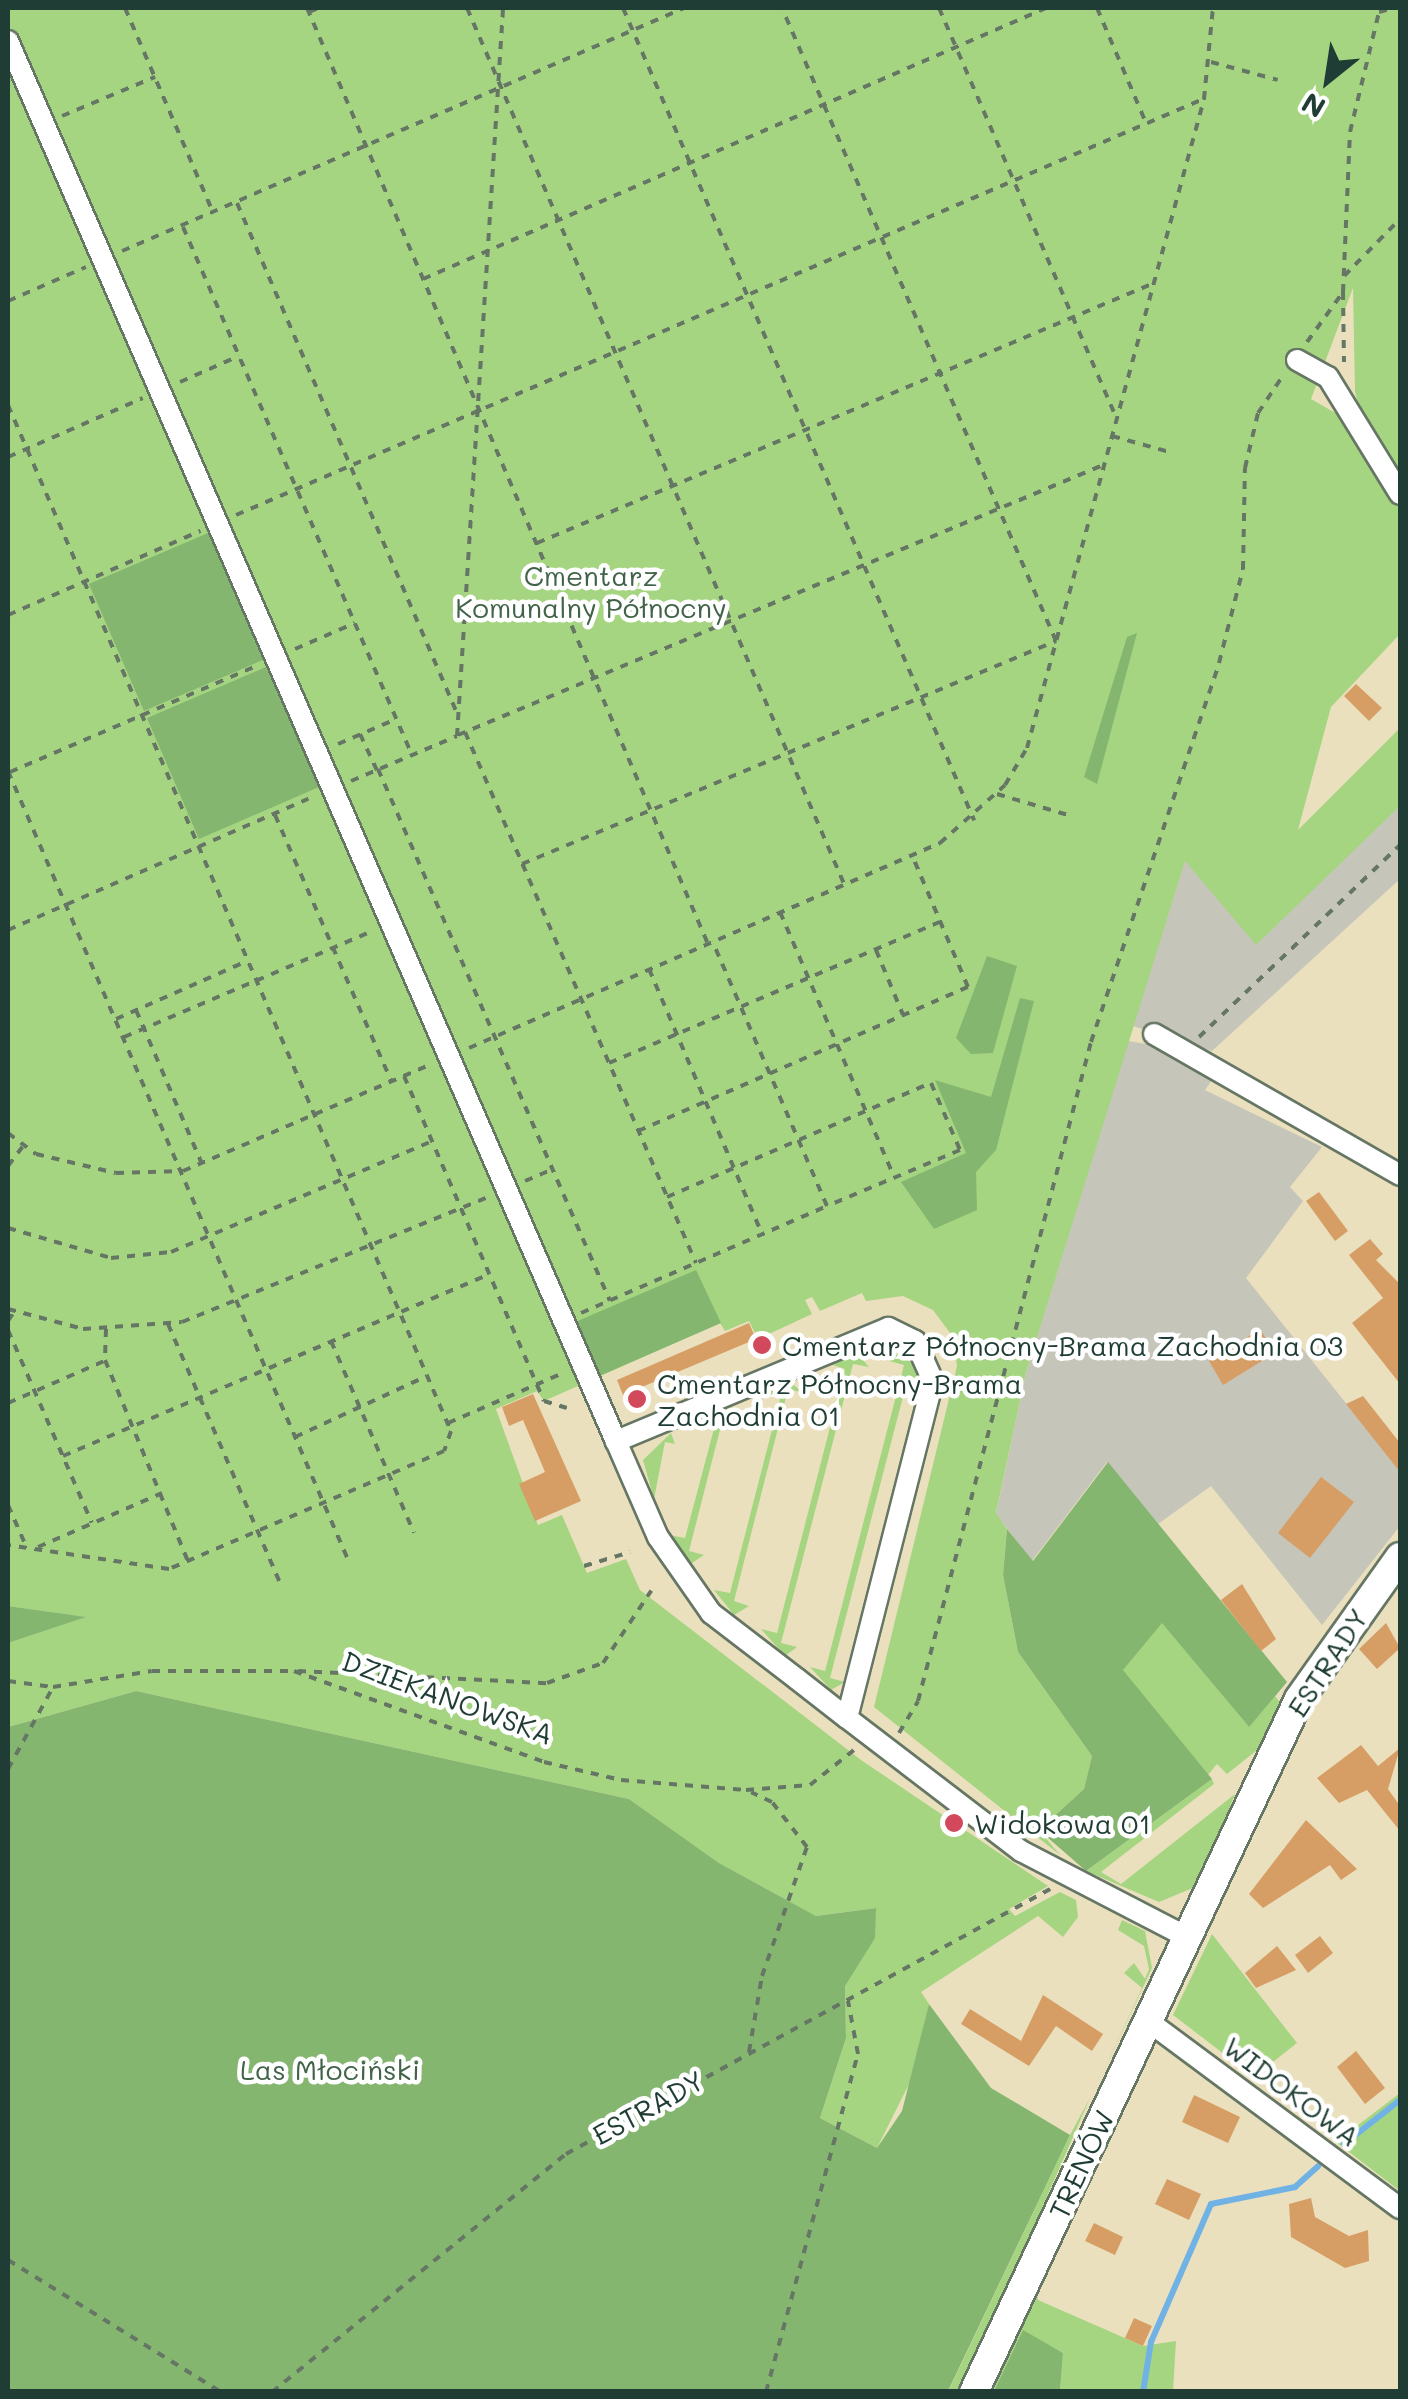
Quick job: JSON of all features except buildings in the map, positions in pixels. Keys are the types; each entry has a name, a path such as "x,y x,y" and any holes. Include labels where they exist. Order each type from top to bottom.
{"main road":[{"name":"ESTRADY","path":"1187,1937 1299,1700 1400,1557"},
{"name":"TRENÓW","path":"974,2392 1187,1937"}],"street":[{"path":"8,41 561,1322 616,1441 700,1602 846,1718 1064,1881 1187,1937"},
{"path":"1297,360 1328,378 1400,494"},
{"path":"1154,1034 1400,1175"},
{"path":"616,1441 871,1332 888,1328 915,1341 931,1395 846,1718"},
{"name":"WIDOKOWA","path":"1148,2021 1400,2208"}],"path":[{"path":"124,8 214,212"},
{"path":"319,8 308,10 364,144 650,809 827,1206"},
{"path":"466,8 844,884"},
{"path":"457,736 503,8"},
{"path":"623,8 974,821"},
{"path":"8,300 237,202 498,82 684,8"},
{"path":"782,8 1056,641"},
{"path":"939,8 1116,418"},
{"path":"423,279 1046,8"},
{"path":"1097,8 1146,123"},
{"path":"8,1133 24,1145 116,1173 182,1171 912,855 974,821 998,794 1027,748 1204,98 1211,62 1213,8"},
{"path":"1346,374 1343,292 1350,132 1379,10 1394,8"},
{"path":"1211,62 1278,80"},
{"path":"44,124 155,77"},
{"path":"8,615 1204,98"},
{"path":"237,202 458,718"},
{"path":"1344,276 1400,219"},
{"path":"183,226 412,755"},
{"path":"536,544 1071,312 1154,283"},
{"path":"896,1737 918,1701 1091,1042 1219,664 1243,569 1245,468 1258,413 1343,292"},
{"path":"8,457 239,356"},
{"path":"8,404 448,1423 444,1451 169,1569 8,1545"},
{"path":"1112,436 1173,453"},
{"path":"10,929 729,618 997,506 1104,466"},
{"path":"349,1562 8,772 355,623"},
{"path":"522,864 920,694 1056,641"},
{"path":"315,754 396,719"},
{"path":"466,732 696,1263"},
{"path":"360,734 610,1301"},
{"path":"998,794 1068,815"},
{"path":"275,814 391,1082"},
{"path":"1197,1057 1208,1022 1400,845"},
{"path":"638,1131 968,988 912,855"},
{"path":"8,891 8,976"},
{"path":"780,912 894,1177"},
{"path":"608,1064 940,922"},
{"path":"124,1038 388,924"},
{"path":"876,950 903,1016"},
{"path":"116,1019 247,961"},
{"path":"649,970 762,1234"},
{"path":"136,1010 201,1163"},
{"path":"404,1076 544,1401 567,1408"},
{"path":"561,1322 960,1150 931,1084 667,1197"},
{"path":"8,1228 110,1258 210,1238 432,1141"},
{"path":"8,1166 24,1145"},
{"path":"8,1321 11,1310 106,1329 168,1324 236,1304 552,1170"},
{"path":"63,1456 489,1274"},
{"path":"168,1324 282,1588"},
{"path":"106,1329 105,1360 188,1561"},
{"path":"8,1330 92,1523"},
{"path":"332,1342 414,1533"},
{"path":"8,1403 105,1360"},
{"path":"448,1423 536,1384 586,1373"},
{"path":"295,1436 428,1376"},
{"path":"34,1549 162,1493"},
{"path":"8,1505 26,1548"},
{"path":"584,1566 630,1552"},
{"path":"294,1671 547,1683 603,1664 651,1591"},
{"name":"DZIEKANOWSKA","path":"8,1681 53,1687 152,1671 294,1671 544,1762 621,1780 746,1790 810,1785 856,1748"},
{"path":"8,1769 53,1687"},
{"path":"746,1790 772,1802 807,1847 762,1976 749,2052"},
{"name":"ESTRADY","path":"272,2392 566,2154 1064,1881"},
{"path":"766,2392 858,2054 848,2000"},
{"path":"8,2260 220,2392"}],"shaded area":[{"path":"1400,806 1400,879 1212,1051 1133,1026 1185,860 1332,870"},
{"path":"1128,1041 1170,1048 1214,1077 1205,1090 1322,1147 1290,1187 1303,1201 1246,1278 1400,1471 1400,1526 1322,1625 1211,1486 1158,1524 1107,1462 1032,1561 996,1514 1026,1373"}],"green space":[{"name":"Cmentarz Komunalny Północny","path":"8,8 1400,8 1400,483 1367,436 1355,392 1353,288 1311,399 1344,418 1400,506 1400,634 1331,707 1298,830 1400,728 1400,806 1256,945 1185,861 1026,1373 996,1513 1007,1529 1003,1575 1018,1652 1092,1756 1084,1789 1039,1830 1060,1855 874,1707 957,1366 953,1337 933,1310 903,1296 866,1301 862,1293 820,1311 812,1297 805,1300 812,1314 758,1339 749,1321 725,1331 720,1323 544,1401 537,1391 496,1409 538,1525 562,1515 587,1573 626,1559 640,1590 861,1760 1048,1886 1009,1909 1015,1916 1060,1892 1076,1900 1078,1917 1063,1937 1038,1916 921,1992 929,2004 914,2074 877,2148 820,2118 846,2038 845,1986 875,1908 816,1916 719,1863 629,1799 136,1691 8,1727 8,1643 84,1617 8,1606"},
{"path":"208,533 263,660 144,711 89,584"},
{"path":"1137,633 1097,784 1084,777 1127,637"},
{"path":"266,667 319,787 199,839 147,718"},
{"path":"987,956 1017,966 993,1053 971,1054 956,1038"},
{"path":"1020,998 1034,1001 996,1150 976,1172 977,1210 934,1229 901,1182 966,1153 935,1080 991,1097"},
{"path":"696,1270 721,1323 597,1377 573,1323"},
{"path":"855,1351 869,1367 853,1364 781,1643 797,1647 785,1656 761,1629 777,1633 845,1369 830,1364"},
{"path":"900,1352 916,1368 920,1392 905,1389 830,1678 845,1682 831,1690 810,1667 825,1671 904,1365 889,1361"},
{"path":"787,1380 804,1393 788,1389 734,1601 749,1606 734,1615 714,1590 730,1593 780,1399 765,1392"},
{"path":"732,1407 739,1417 724,1414 689,1551 704,1555 689,1565 669,1535 685,1538 715,1425 699,1421"},
{"path":"671,1433 675,1444 665,1442 654,1499 643,1460"},
{"path":"1108,1462 1287,1682 1249,1727 1162,1623 1123,1670 1212,1779 1086,1871 1039,1830 1084,1789 1092,1756 1018,1652 1003,1575 1007,1529 1033,1561"},
{"path":"8,1606 86,1617 8,1643"},
{"path":"1162,1622 1248,1726 1275,1696 1283,1706 1266,1743 1227,1774 1217,1764 1208,1775 1122,1670"},
{"name":"Las Młociński","path":"136,1691 629,1799 719,1863 816,1916 876,1908 875,1938 845,1986 846,2038 820,2118 877,2148 902,2111 929,2004 991,2088 1070,2135 948,2391 8,2391 8,1727"},
{"path":"1212,1779 1214,1784 1101,1872 1121,1884 1235,1794 1200,1885 1159,1902 1086,1871"},
{"path":"1122,1920 1145,1931 1152,1968 1096,2087 1142,1988 1124,1973 1134,1963 1145,1979 1149,1969 1144,1946 1118,1930"},
{"path":"1212,1934 1297,2043 1254,2077 1173,2015"},
{"path":"1400,2093 1400,2191 1336,2142"},
{"path":"1090,2098 962,2391 948,2392 1070,2135"},
{"path":"1036,2290 1038,2300 1143,2346 1176,2341 1173,2391 1060,2391 1063,2353 1023,2331 994,2391 985,2392"},
{"path":"1023,2330 1063,2353 1060,2391 994,2391"}],"waterway":[{"path":"1344,2144 1400,2100"},
{"path":"1143,2392 1151,2342 1211,2204 1295,2187 1318,2166"}],"place":[{"name":"Cmentarz Północny-Brama Zachodnia 03","path":"762,1345"},
{"name":"Cmentarz Północny-Brama Zachodnia 01","path":"637,1399"},
{"name":"Widokowa 01","path":"954,1823"}]}
